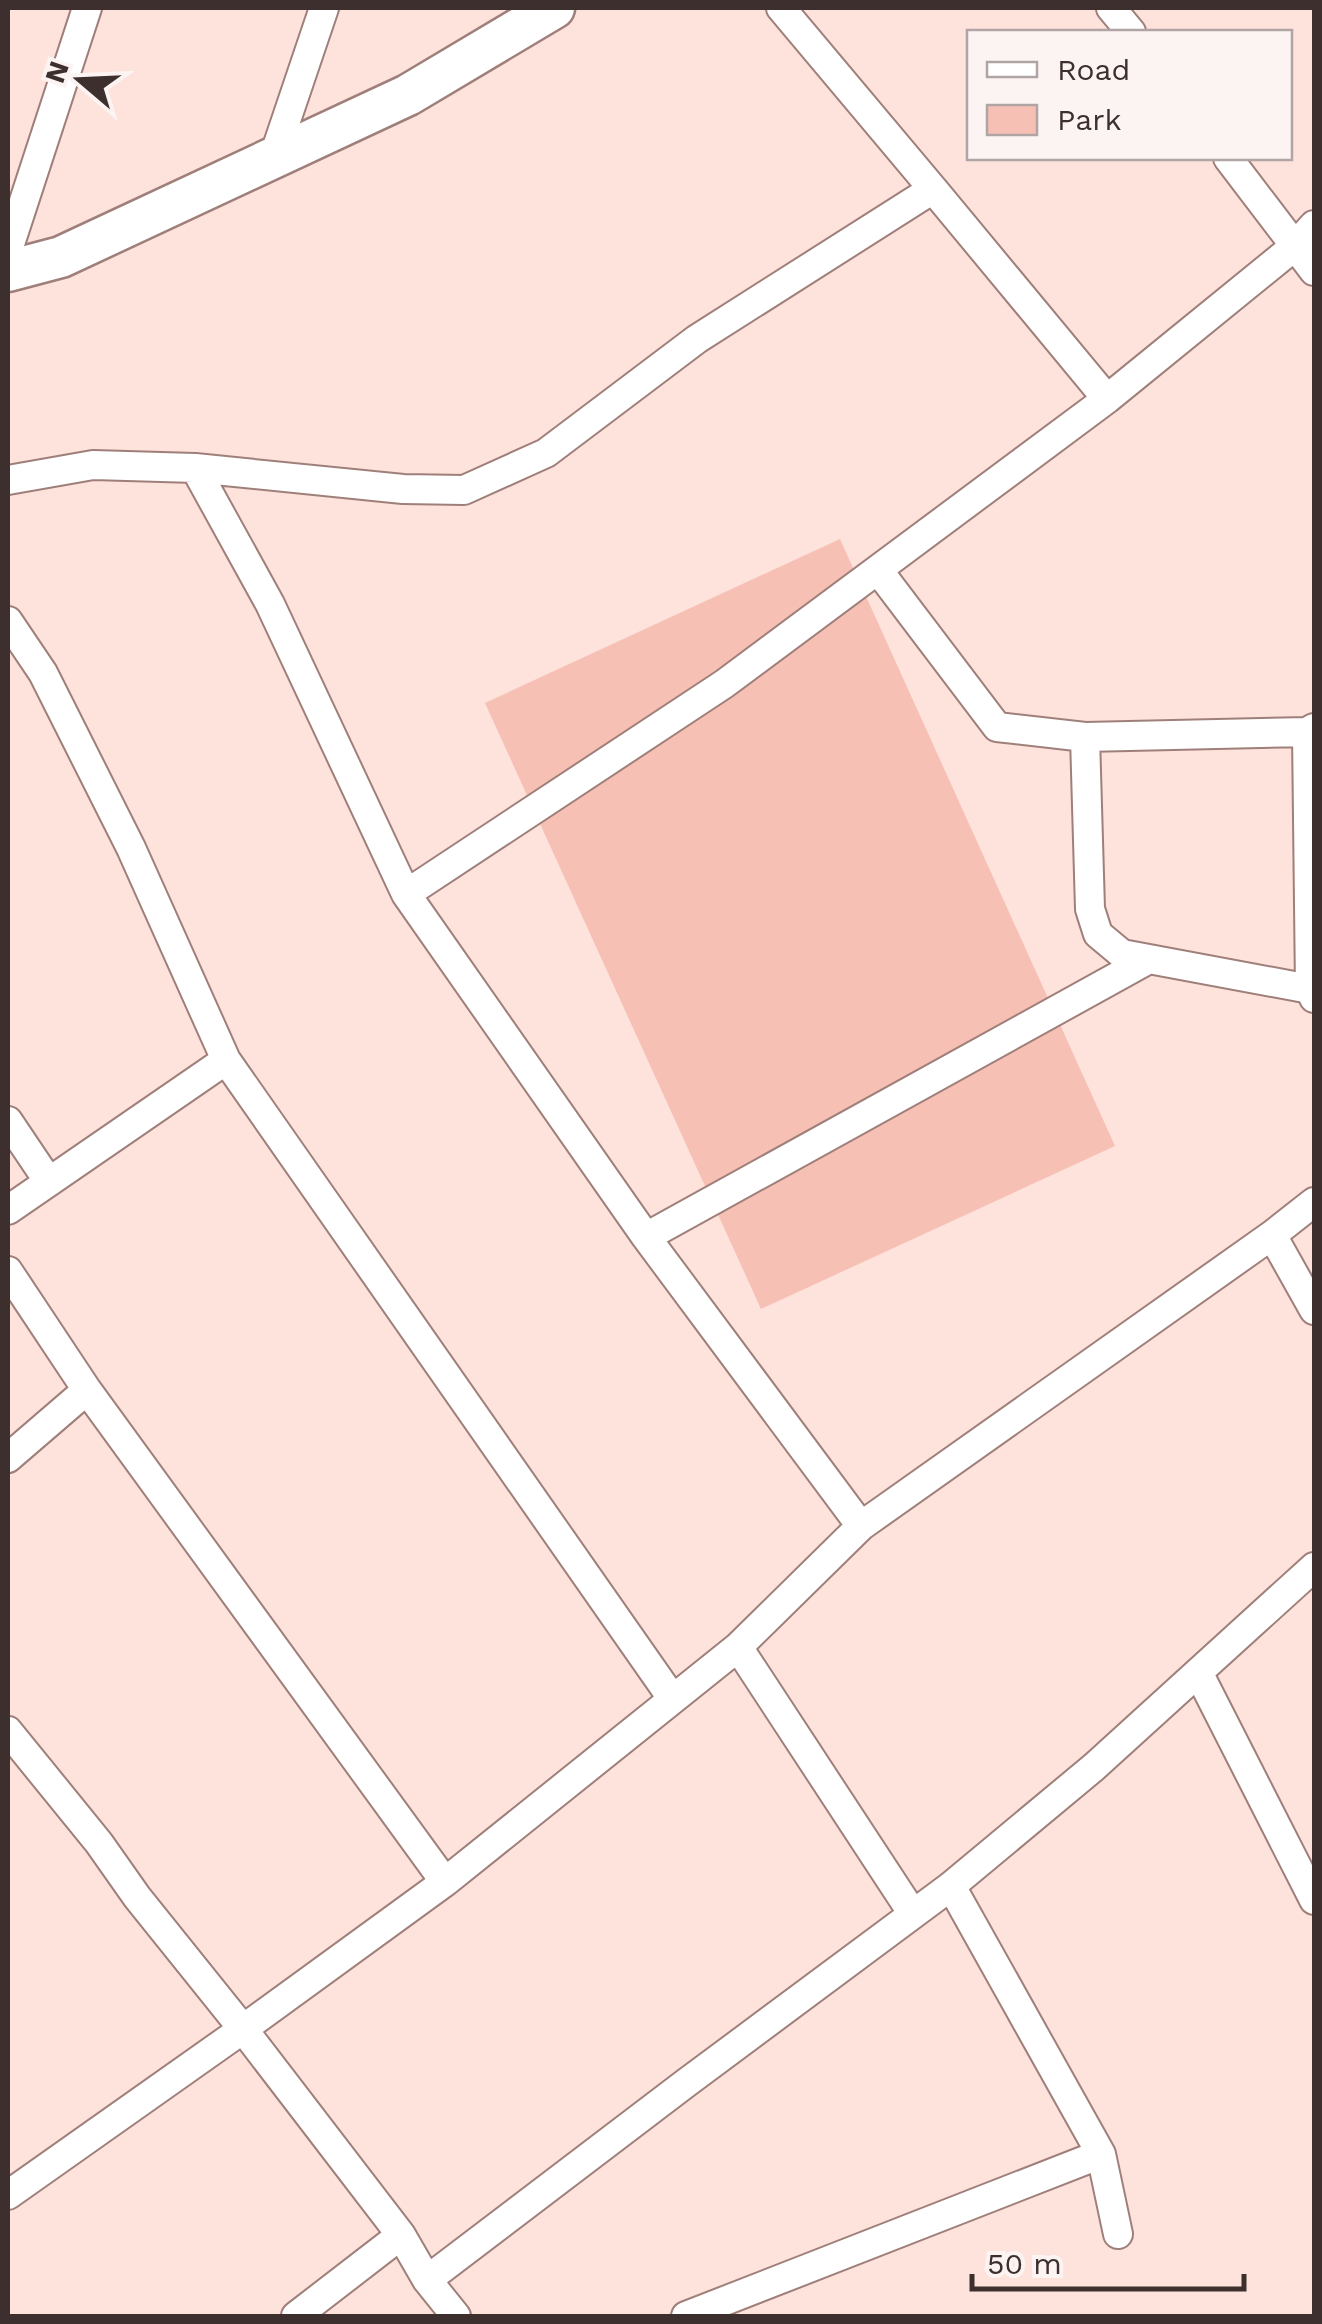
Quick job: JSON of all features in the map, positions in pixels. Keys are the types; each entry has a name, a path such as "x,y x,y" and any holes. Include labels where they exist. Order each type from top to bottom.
{"street":[{"path":"8,250 87,8"},
{"path":"273,158 324,8"},
{"path":"8,271 61,257 408,96 554,8"},
{"path":"782,8 1106,399"},
{"path":"1112,8 1130,30"},
{"path":"1230,160 1305,235 1314,271"},
{"path":"8,480 94,465 195,468 404,489 464,490 546,453 697,339 932,189"},
{"path":"406,894 724,684 1106,399 1305,235"},
{"path":"195,468 270,604 406,894 646,1237 861,1526"},
{"path":"878,570 997,728 1085,737 1310,730 1312,993 1122,954 1098,934 1090,908 1085,737"},
{"path":"8,621 43,673 131,848 226,1060 672,1698"},
{"path":"646,1237 1149,959"},
{"path":"8,1210 226,1060"},
{"path":"8,1121 49,1182"},
{"path":"8,2194 243,2030 444,1882 738,1647 861,1526 1314,1202"},
{"path":"1272,1235 1314,1310"},
{"path":"8,1271 87,1390 444,1882"},
{"path":"8,1458 87,1390"},
{"path":"427,2280 951,1886 1094,1766 1314,1567"},
{"path":"738,1647 913,1914"},
{"path":"1198,1674 1314,1900"},
{"path":"8,1732 99,1843 136,1897 402,2236 427,2280 456,2316"},
{"path":"951,1886 1101,2154 1118,2234"},
{"path":"686,2316 1101,2154"},
{"path":"296,2316 402,2236"}],"green space":[{"path":"840,539 1115,1146 761,1309 485,703"}]}
